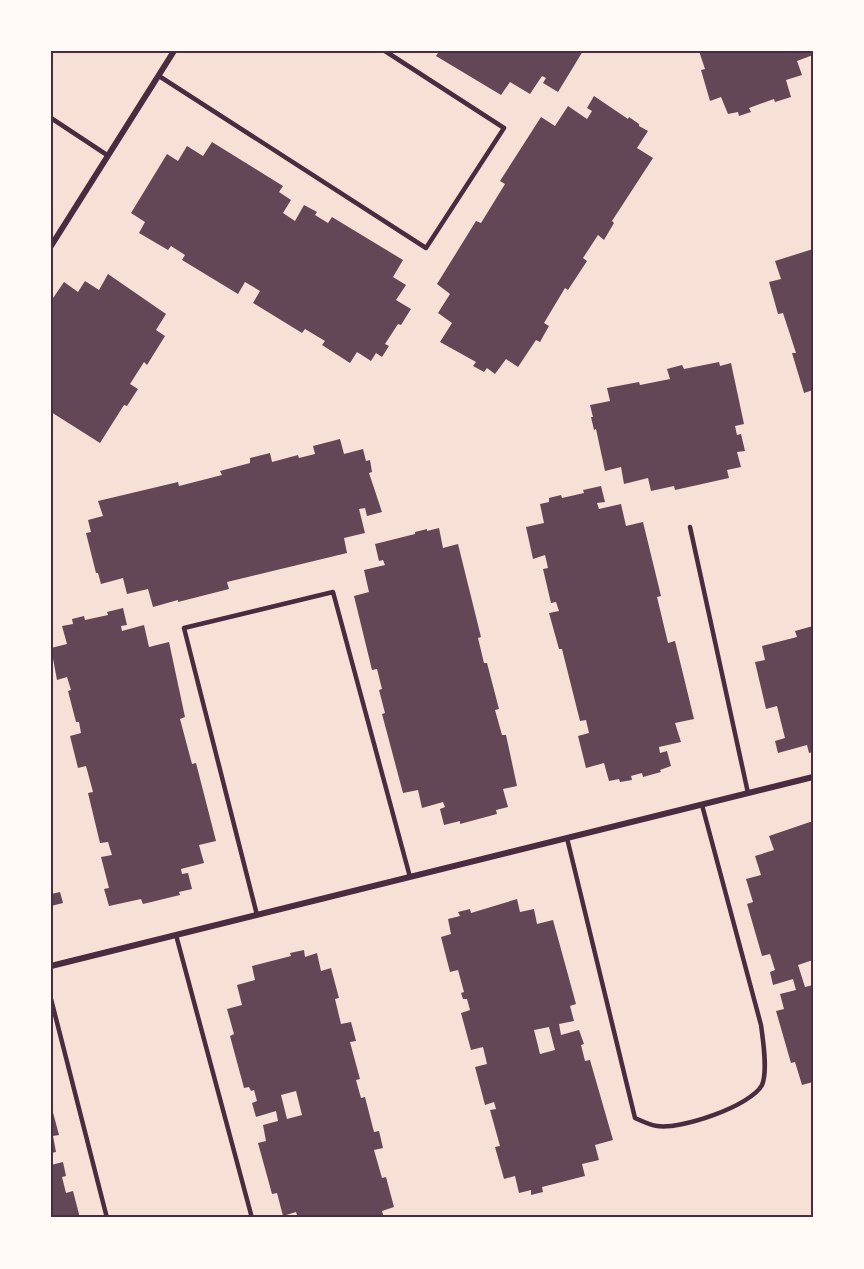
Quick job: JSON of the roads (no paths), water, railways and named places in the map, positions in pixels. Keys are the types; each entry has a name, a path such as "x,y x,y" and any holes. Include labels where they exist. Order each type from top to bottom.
{"street":[{"path":"51,246 174,51"},
{"path":"51,966 813,777"}],"lane":[{"path":"159,76 426,248 504,128 385,51"},
{"path":"51,118 108,155"},
{"path":"690,527 748,793"},
{"path":"257,915 184,628 333,592 410,877"},
{"path":"567,838 635,1118 658,1127 699,1121 749,1099 762,1084 765,1054 761,1025 702,805"},
{"path":"176,935 252,1218"},
{"path":"51,999 107,1218"}]}
